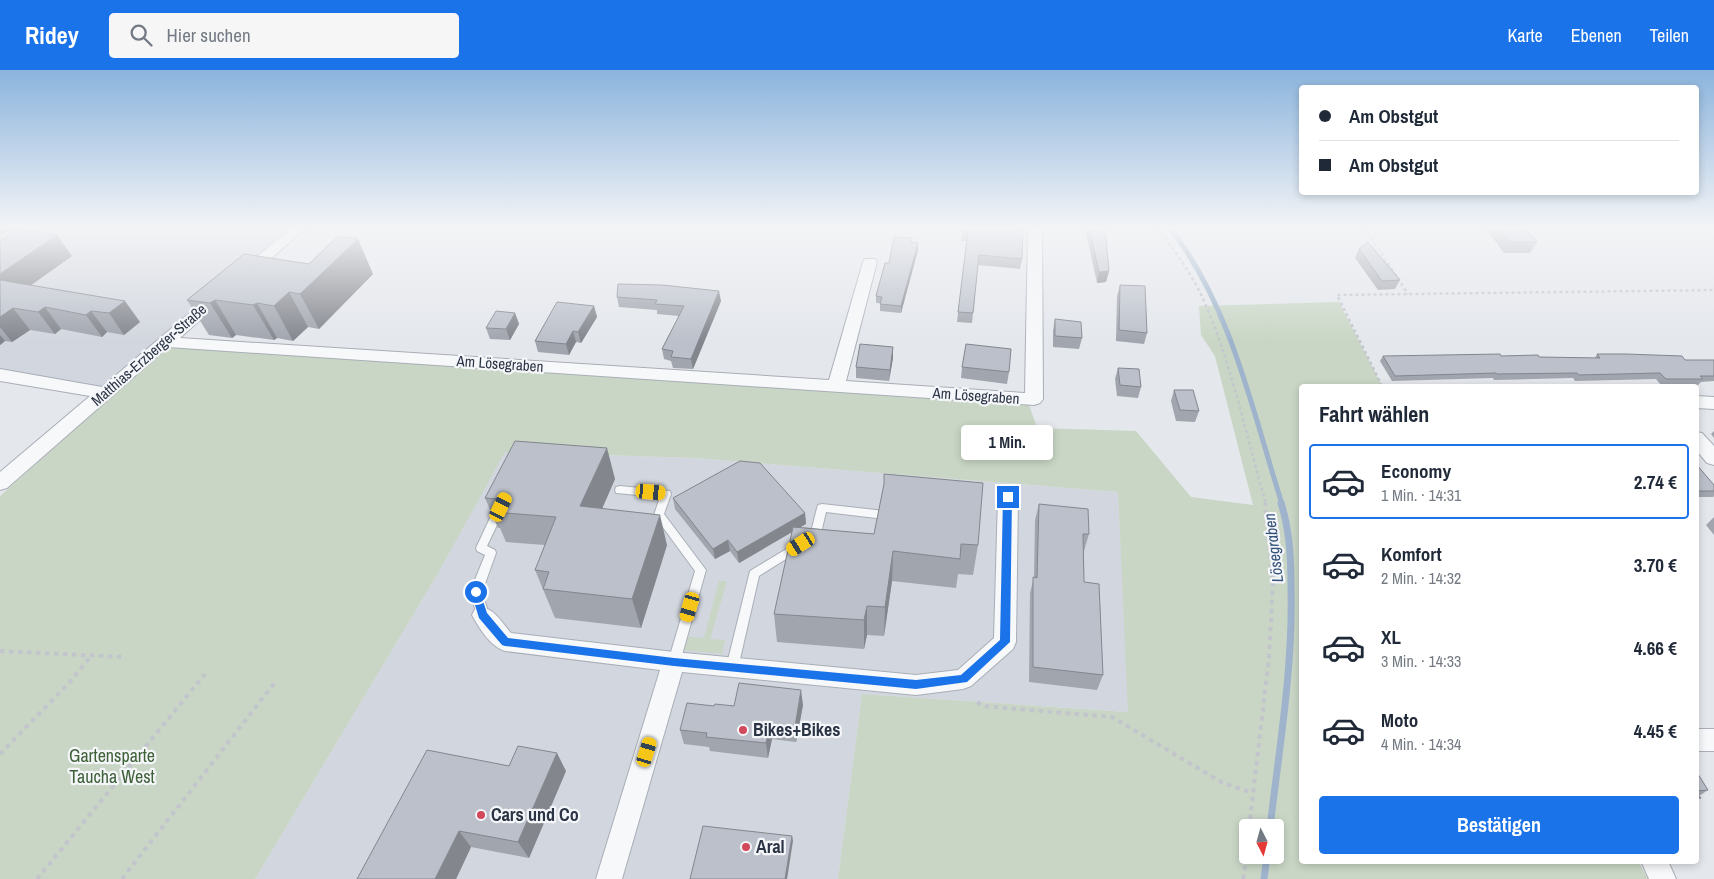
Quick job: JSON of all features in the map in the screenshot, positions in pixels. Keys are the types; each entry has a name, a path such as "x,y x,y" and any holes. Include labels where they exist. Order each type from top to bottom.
{"street":[{"name":"Matthias-Erzberger-Straße","path":"0,483 255,266"},
{"path":"836,387 869,266"},
{"name":"Am Lösegraben","path":"165,342 1034,400 1035,266"},
{"path":"0,375 105,393"},
{"path":"1699,402 1714,403"},
{"path":"1699,441 1714,458"},
{"path":"483,615 505,642 674,662 916,685 963,679 1005,642 1008,497"},
{"path":"610,879 674,662"},
{"path":"1699,740 1714,740"},
{"path":"1656,864 1663,879"}],"lane":[{"path":"620,490 666,494 659,516 700,570 674,662"},
{"path":"483,615 476,592 491,553 481,548 504,501"},
{"path":"732,668 754,574 816,534 822,508 876,514"}],"path":[{"path":"1184,266 1206,305 1224,356 1266,506 1273,582 1269,658 1250,819"},
{"path":"1390,266 1408,294"},
{"path":"1381,384 1338,295 1714,290"},
{"path":"0,651 124,657"},
{"path":"0,754 68,684 92,655"},
{"path":"37,879 206,674"},
{"path":"122,879 276,681"},
{"path":"977,702 983,706 1112,717 1223,782 1253,792"},
{"path":"1243,879 1245,864"}],"shaded area":[{"path":"0,266 246,266 101,389 0,370"},
{"path":"504,452 695,458 1118,492 1129,712 862,694 838,879 255,879 437,575"}],"green space":[{"name":"Gartensparte Taucha West","path":"1339,302 1381,384 1299,384 1299,864 1640,864 1648,879 838,879 862,694 1128,712 1118,492 695,458 505,452 437,575 255,879 0,879 0,496 112,396 176,342 1026,396 1037,428 1136,431 1191,497 1253,505 1215,356 1201,335 1199,306"},
{"path":"719,581 727,581 710,639 725,640 722,654 684,650 688,637 704,638"}],"building":[{"path":"0,266 12,266 0,274"},
{"path":"229,266 330,266 300,294 289,292 274,306 215,300 210,303 187,300"},
{"path":"884,266 912,266 901,306 880,304 882,297 876,296"},
{"path":"964,266 978,266 973,313 958,312"},
{"path":"1098,266 1109,266 1109,271 1099,272"},
{"path":"1371,266 1388,266 1400,280 1382,281"},
{"path":"0,280 125,301 109,313 91,311 86,315 45,307 38,312 13,308 0,317"},
{"path":"618,284 662,285 719,291 691,359 671,357 673,351 662,349 684,306 655,304 657,300 617,297"},
{"path":"1120,285 1145,286 1147,333 1119,330"},
{"path":"557,302 594,306 578,332 573,331 566,344 535,341"},
{"path":"496,311 515,313 506,329 486,328"},
{"path":"1055,319 1081,322 1082,338 1055,336"},
{"path":"860,344 893,347 890,370 856,367"},
{"path":"966,344 1011,349 1009,372 962,367"},
{"path":"1500,354 1501,356 1538,355 1539,357 1600,358 1597,354 1682,356 1685,360 1714,360 1714,376 1700,376 1703,379 1666,379 1660,373 1579,375 1577,373 1496,373 1395,376 1383,356"},
{"path":"1118,368 1139,369 1141,387 1120,385"},
{"path":"1174,390 1193,390 1199,411 1180,410"},
{"path":"515,441 607,448 580,506 660,515 632,599 543,589 549,572 535,570 556,517 493,512 498,499 485,498"},
{"path":"740,461 760,463 805,513 737,552 728,540 713,549 673,498"},
{"path":"1699,468 1714,485 1714,491 1699,491"},
{"path":"884,474 983,483 978,545 961,544 960,559 893,551 885,607 867,606 864,620 774,614 793,527 874,534 884,484"},
{"path":"1039,504 1088,509 1089,534 1083,534 1084,582 1099,584 1103,675 1033,667 1033,577 1037,578"},
{"path":"739,683 801,690 795,727 770,724 766,743 706,737 707,733 680,730 687,703 734,706"},
{"name":"Cars und Co","path":"518,746 557,753 518,842 459,831 435,879 357,879 427,750 509,766"},
{"path":"1699,776 1708,790 1699,791"},
{"path":"703,826 792,836 785,879 690,879"}],"waterway":[{"name":"Lösegraben","path":"1195,266 1225,326 1238,361 1282,504"},
{"name":"Lösegraben","path":"1271,819 1288,679 1291,620 1291,568 1286,524 1281,503"},
{"name":"Lösegraben","path":"1264,879 1266,864"}],"place":[{"name":"Bikes+Bikes","path":"743,730"},
{"name":"Cars und Co","path":"481,815"},
{"name":"Aral","path":"746,847"}],"route":[{"path":"476,592 483,615 505,642 674,662 916,685 963,679 1005,642 1008,497"}]}
